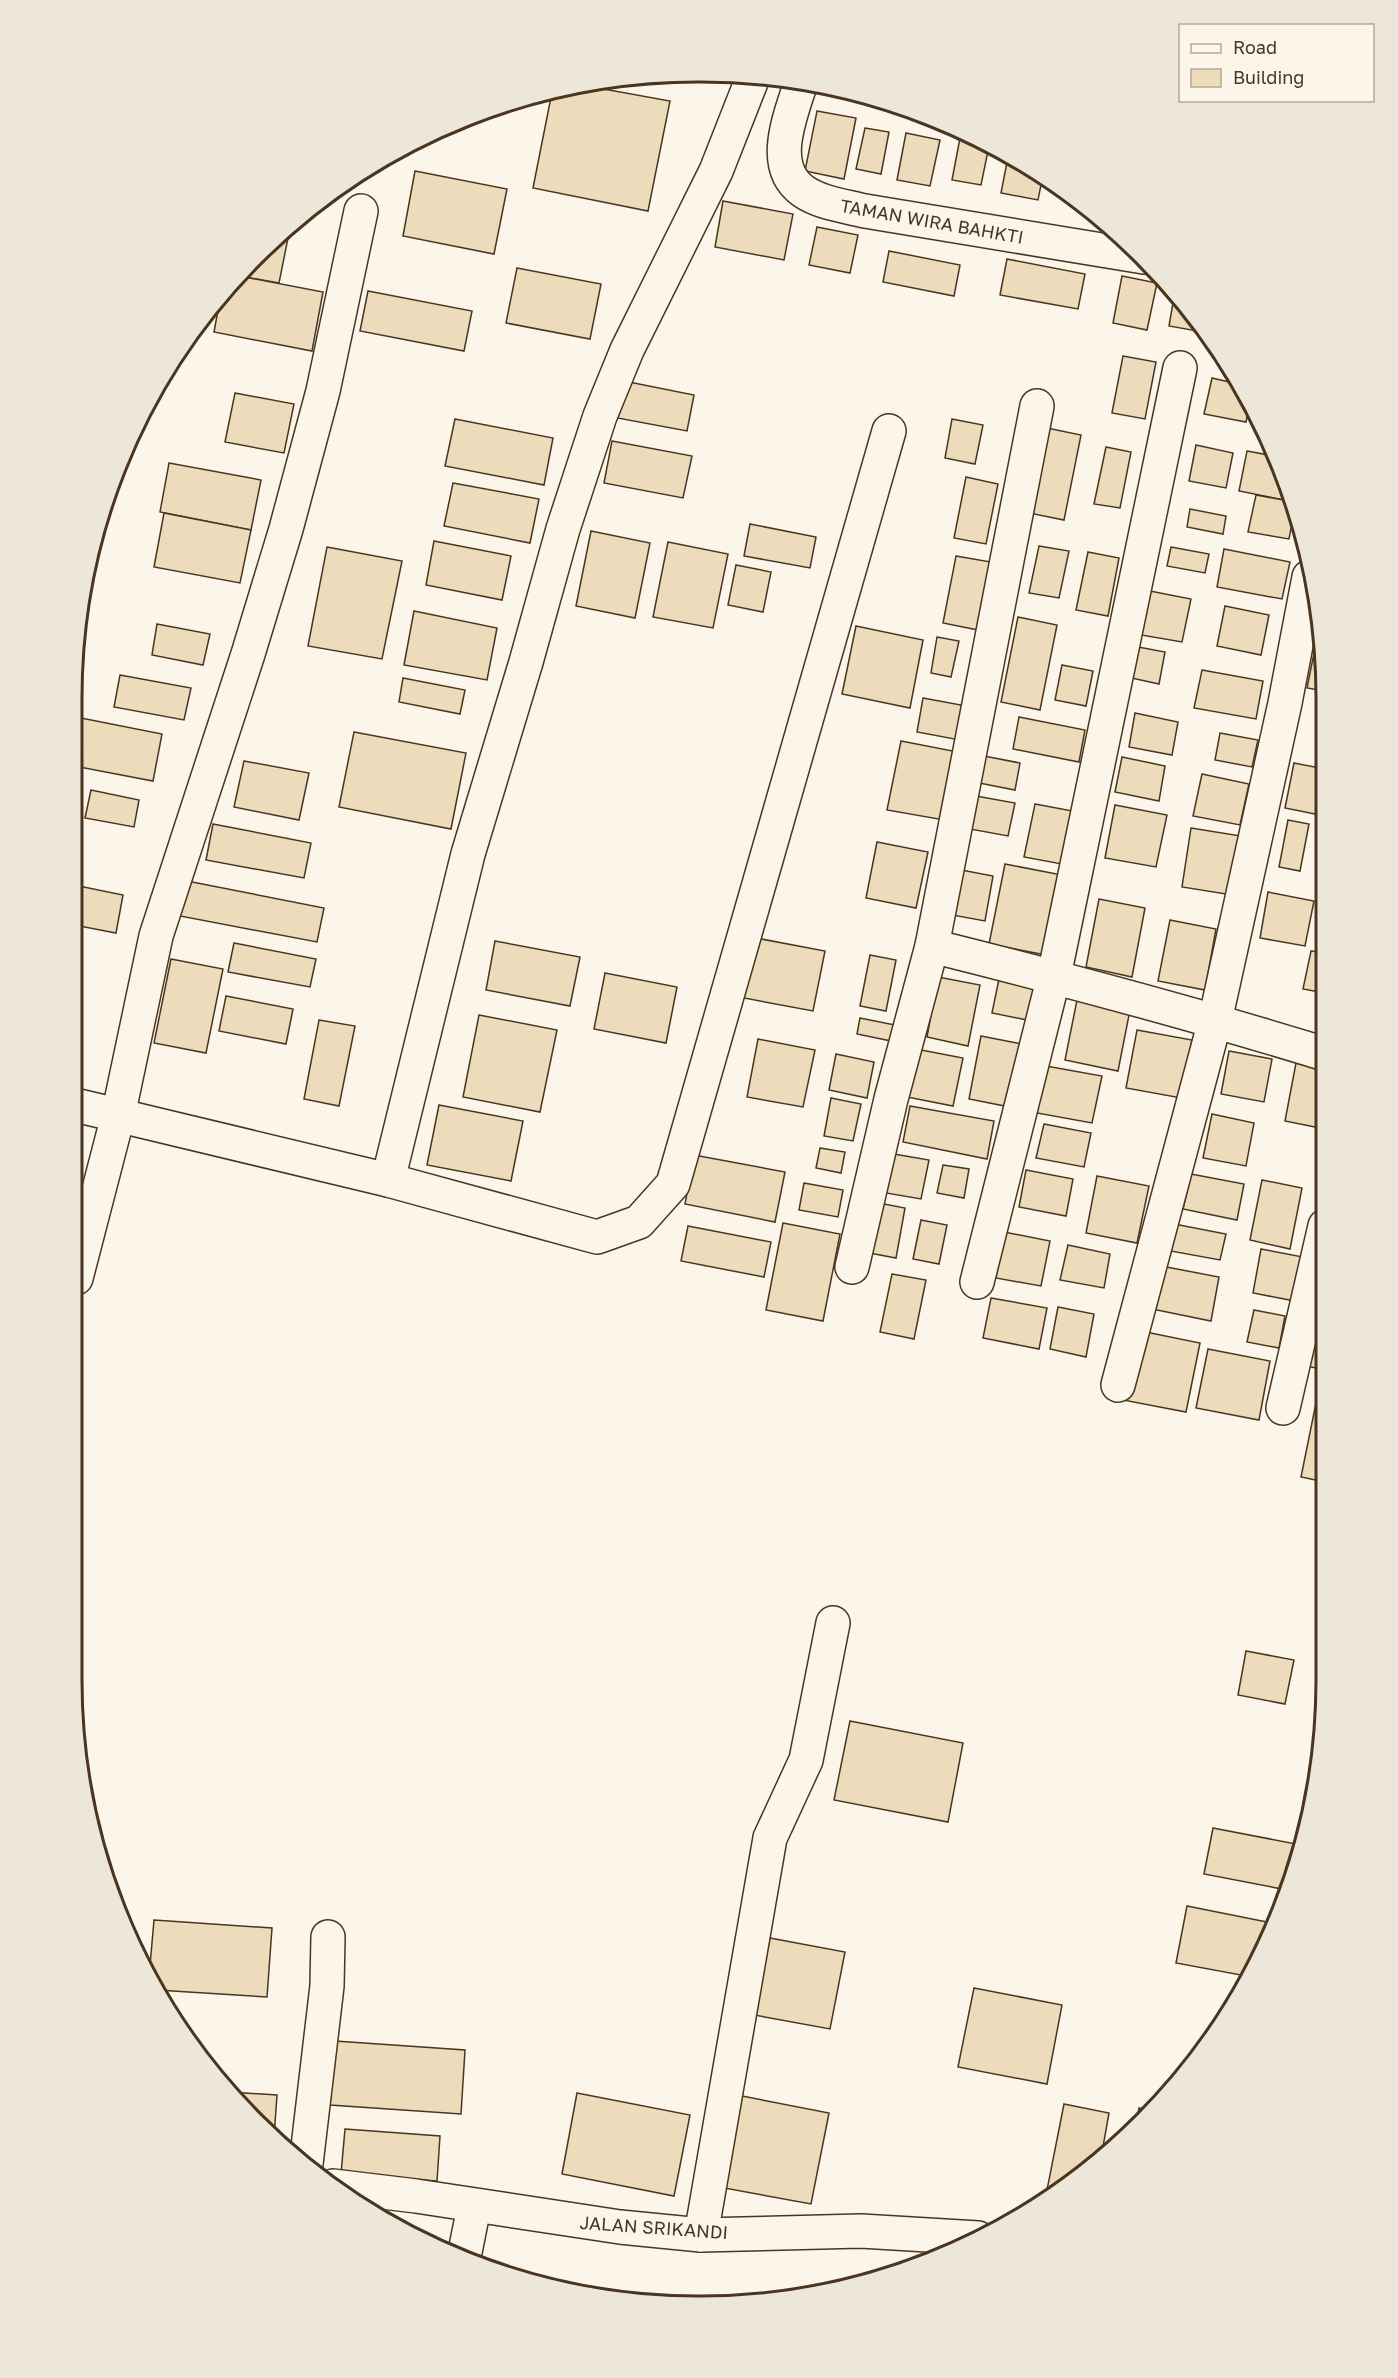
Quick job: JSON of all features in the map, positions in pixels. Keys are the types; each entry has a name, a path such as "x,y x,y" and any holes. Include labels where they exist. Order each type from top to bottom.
{"street":[{"path":"388,1180 468,854 526,662 563,529 600,416 627,350 716,171 750,85"},
{"name":"TAMAN WIRA BAHKTI","path":"798,91 786,134 784,159 789,178 803,191 827,201 865,211 1126,255"},
{"path":"83,1251 118,1116 156,936 248,654 286,529 323,391 361,211"},
{"path":"977,1282 1053,976 1180,368"},
{"path":"852,1267 891,1100 932,946 1037,406"},
{"path":"83,1107 388,1180 597,1237 639,1222 673,1184 889,431"},
{"path":"1118,1385 1215,1021 1285,703 1306,593"},
{"path":"932,946 1053,976 1316,1051"},
{"path":"1282,1408 1316,1264"},
{"path":"700,2235 770,1838 806,1760 833,1623"},
{"path":"307,2154 327,1986 328,1937"},
{"name":"JALAN SRIKANDI","path":"351,2188 620,2227 700,2235 861,2231 961,2237"},
{"path":"465,2250 474,2206"}],"building":[{"path":"608,90 670,101 648,211 533,188 550,101"},
{"path":"817,111 856,118 844,179 805,171"},
{"path":"865,128 889,132 881,174 856,169"},
{"path":"906,133 940,140 930,186 897,180"},
{"path":"960,140 987,154 981,185 952,180"},
{"path":"1006,165 1041,185 1038,200 1001,193"},
{"path":"415,171 507,189 494,254 403,236"},
{"path":"723,201 793,214 784,260 715,247"},
{"path":"817,227 858,235 850,273 809,265"},
{"path":"288,240 279,283 249,278"},
{"path":"889,251 960,265 954,296 883,282"},
{"path":"1007,259 1085,274 1078,309 1000,295"},
{"path":"517,268 601,284 590,339 506,323"},
{"path":"1122,276 1153,282 1156,286 1147,330 1113,323"},
{"path":"249,278 323,292 312,351 214,332 217,315"},
{"path":"368,291 472,311 464,351 360,331"},
{"path":"1173,305 1193,330 1169,326"},
{"path":"1123,356 1156,362 1145,419 1112,413"},
{"path":"1212,378 1227,382 1247,417 1246,422 1204,414"},
{"path":"619,380 694,395 687,431 612,417"},
{"path":"235,393 294,404 284,453 225,442"},
{"path":"455,419 553,438 544,485 445,466"},
{"path":"952,419 983,425 975,464 945,458"},
{"path":"1047,428 1081,435 1064,520 1029,513"},
{"path":"612,441 692,456 683,498 604,483"},
{"path":"1196,445 1233,453 1226,488 1189,481"},
{"path":"1106,447 1131,452 1120,508 1094,504"},
{"path":"1247,451 1265,454 1283,500 1239,491"},
{"path":"169,463 261,480 251,530 160,512"},
{"path":"966,477 998,484 986,544 954,538"},
{"path":"453,483 539,499 530,543 444,526"},
{"path":"1256,495 1283,500 1291,529 1289,539 1248,532"},
{"path":"1190,509 1226,516 1223,534 1187,527"},
{"path":"164,513 251,530 240,583 154,567"},
{"path":"750,524 816,537 810,568 744,556"},
{"path":"591,531 650,543 635,618 576,606"},
{"path":"434,541 511,556 502,600 426,585"},
{"path":"668,542 728,554 713,628 653,617"},
{"path":"1039,546 1069,551 1059,598 1029,593"},
{"path":"327,547 402,561 382,659 308,646"},
{"path":"1171,547 1209,554 1205,573 1167,566"},
{"path":"1224,549 1290,562 1282,599 1217,587"},
{"path":"1088,552 1119,558 1108,616 1076,610"},
{"path":"956,556 991,562 978,630 943,623"},
{"path":"736,565 771,572 763,612 728,605"},
{"path":"1150,591 1191,599 1182,642 1141,635"},
{"path":"1225,606 1269,615 1261,655 1217,646"},
{"path":"414,611 497,628 487,680 404,665"},
{"path":"1018,617 1057,625 1040,710 1001,702"},
{"path":"157,624 210,634 203,665 152,655"},
{"path":"856,626 923,640 910,708 842,694"},
{"path":"937,637 959,641 951,677 931,673"},
{"path":"1133,646 1165,652 1159,684 1127,677"},
{"path":"1314,655 1316,689 1307,688"},
{"path":"1062,665 1093,671 1086,706 1055,700"},
{"path":"1202,670 1263,681 1256,719 1194,708"},
{"path":"120,675 191,688 184,720 114,707"},
{"path":"403,678 465,690 460,714 399,702"},
{"path":"923,698 972,707 965,741 917,732"},
{"path":"1135,713 1178,722 1172,755 1129,747"},
{"path":"1019,717 1085,730 1079,762 1013,749"},
{"path":"83,718 162,734 153,781 83,768"},
{"path":"354,732 466,753 451,829 339,807"},
{"path":"1220,733 1258,740 1252,767 1215,760"},
{"path":"901,741 958,752 944,820 887,810"},
{"path":"984,756 1020,763 1015,790 979,783"},
{"path":"1122,757 1165,766 1159,801 1115,792"},
{"path":"244,761 309,773 299,820 234,807"},
{"path":"1294,763 1316,767 1316,814 1285,808"},
{"path":"1202,774 1249,784 1240,825 1193,816"},
{"path":"91,790 139,800 134,827 85,818"},
{"path":"976,796 1015,803 1008,836 970,829"},
{"path":"1035,804 1078,812 1067,865 1024,857"},
{"path":"1115,805 1167,815 1156,867 1105,858"},
{"path":"1288,820 1309,824 1300,871 1279,867"},
{"path":"213,824 311,843 304,878 206,860"},
{"path":"1191,828 1241,836 1232,895 1182,887"},
{"path":"877,842 928,852 916,908 866,898"},
{"path":"1005,864 1062,875 1046,955 989,944"},
{"path":"951,868 993,876 985,921 941,913"},
{"path":"187,881 324,908 317,942 180,916"},
{"path":"83,887 123,895 116,933 83,927"},
{"path":"1268,892 1314,901 1305,946 1260,938"},
{"path":"1099,899 1145,908 1132,977 1086,967"},
{"path":"1170,920 1216,929 1205,990 1158,981"},
{"path":"756,938 825,951 813,1011 744,998"},
{"path":"495,941 580,957 570,1006 486,990"},
{"path":"234,943 316,959 310,987 228,972"},
{"path":"1311,951 1316,952 1316,991 1303,989"},
{"path":"870,955 896,960 886,1011 860,1006"},
{"path":"171,959 223,969 206,1053 154,1043"},
{"path":"605,973 677,987 666,1043 594,1029"},
{"path":"938,977 980,985 968,1046 927,1037"},
{"path":"999,979 1038,987 1032,1021 992,1013"},
{"path":"226,996 293,1009 286,1044 219,1031"},
{"path":"1077,1000 1130,1010 1118,1071 1065,1060"},
{"path":"479,1015 557,1030 540,1112 463,1097"},
{"path":"860,1018 900,1026 896,1042 857,1034"},
{"path":"319,1020 355,1026 339,1106 304,1099"},
{"path":"1137,1030 1192,1040 1181,1098 1126,1088"},
{"path":"981,1036 1022,1044 1010,1107 969,1099"},
{"path":"758,1039 815,1050 803,1107 747,1097"},
{"path":"916,1049 963,1058 953,1106 907,1097"},
{"path":"1229,1051 1272,1059 1264,1102 1221,1094"},
{"path":"836,1054 874,1062 867,1098 829,1090"},
{"path":"1296,1063 1316,1067 1316,1127 1285,1121"},
{"path":"1046,1066 1102,1076 1092,1123 1037,1113"},
{"path":"831,1098 861,1104 853,1141 824,1136"},
{"path":"439,1105 523,1121 511,1181 427,1165"},
{"path":"910,1106 994,1121 987,1159 903,1142"},
{"path":"1212,1114 1254,1123 1246,1166 1203,1158"},
{"path":"1044,1124 1091,1133 1084,1167 1036,1158"},
{"path":"820,1148 845,1152 841,1173 816,1168"},
{"path":"894,1154 929,1160 921,1199 886,1193"},
{"path":"694,1155 785,1172 775,1222 685,1204"},
{"path":"943,1165 969,1169 964,1198 937,1193"},
{"path":"1026,1170 1073,1179 1066,1216 1019,1207"},
{"path":"1191,1174 1244,1184 1237,1220 1183,1209"},
{"path":"1097,1176 1149,1186 1137,1243 1086,1233"},
{"path":"1262,1180 1302,1188 1290,1249 1250,1240"},
{"path":"804,1183 843,1190 838,1217 799,1210"},
{"path":"874,1202 905,1208 896,1258 864,1252"},
{"path":"921,1220 947,1225 939,1264 913,1259"},
{"path":"783,1223 840,1234 823,1321 766,1310"},
{"path":"1169,1223 1226,1234 1220,1260 1165,1250"},
{"path":"688,1226 771,1242 764,1277 681,1261"},
{"path":"1004,1232 1050,1241 1041,1286 996,1278"},
{"path":"1068,1245 1110,1254 1104,1288 1060,1280"},
{"path":"1261,1249 1303,1257 1295,1301 1253,1293"},
{"path":"1156,1265 1219,1277 1211,1321 1147,1308"},
{"path":"892,1274 926,1280 914,1339 880,1332"},
{"path":"991,1298 1047,1308 1039,1349 983,1338"},
{"path":"1314,1306 1316,1306 1316,1368 1302,1365"},
{"path":"1058,1307 1094,1314 1086,1357 1050,1349"},
{"path":"1254,1310 1285,1316 1279,1348 1247,1342"},
{"path":"1136,1330 1200,1343 1186,1412 1123,1400"},
{"path":"1208,1349 1270,1361 1259,1420 1196,1408"},
{"path":"1316,1403 1316,1480 1301,1477"},
{"path":"1246,1651 1294,1660 1285,1704 1238,1695"},
{"path":"850,1721 963,1743 948,1822 834,1800"},
{"path":"1213,1828 1293,1843 1279,1888 1204,1874"},
{"path":"1187,1906 1266,1922 1240,1975 1176,1963"},
{"path":"154,1920 272,1928 267,1997 167,1991 150,1960"},
{"path":"770,1938 845,1952 830,2029 754,2015"},
{"path":"974,1988 1062,2005 1047,2084 958,2067"},
{"path":"335,2041 465,2050 461,2114 330,2105"},
{"path":"242,2093 277,2095 275,2126"},
{"path":"577,2093 690,2115 674,2196 562,2174"},
{"path":"742,2096 829,2113 811,2204 724,2188"},
{"path":"1064,2104 1109,2113 1103,2144 1047,2188"},
{"path":"345,2129 440,2136 437,2181 341,2174"}]}
